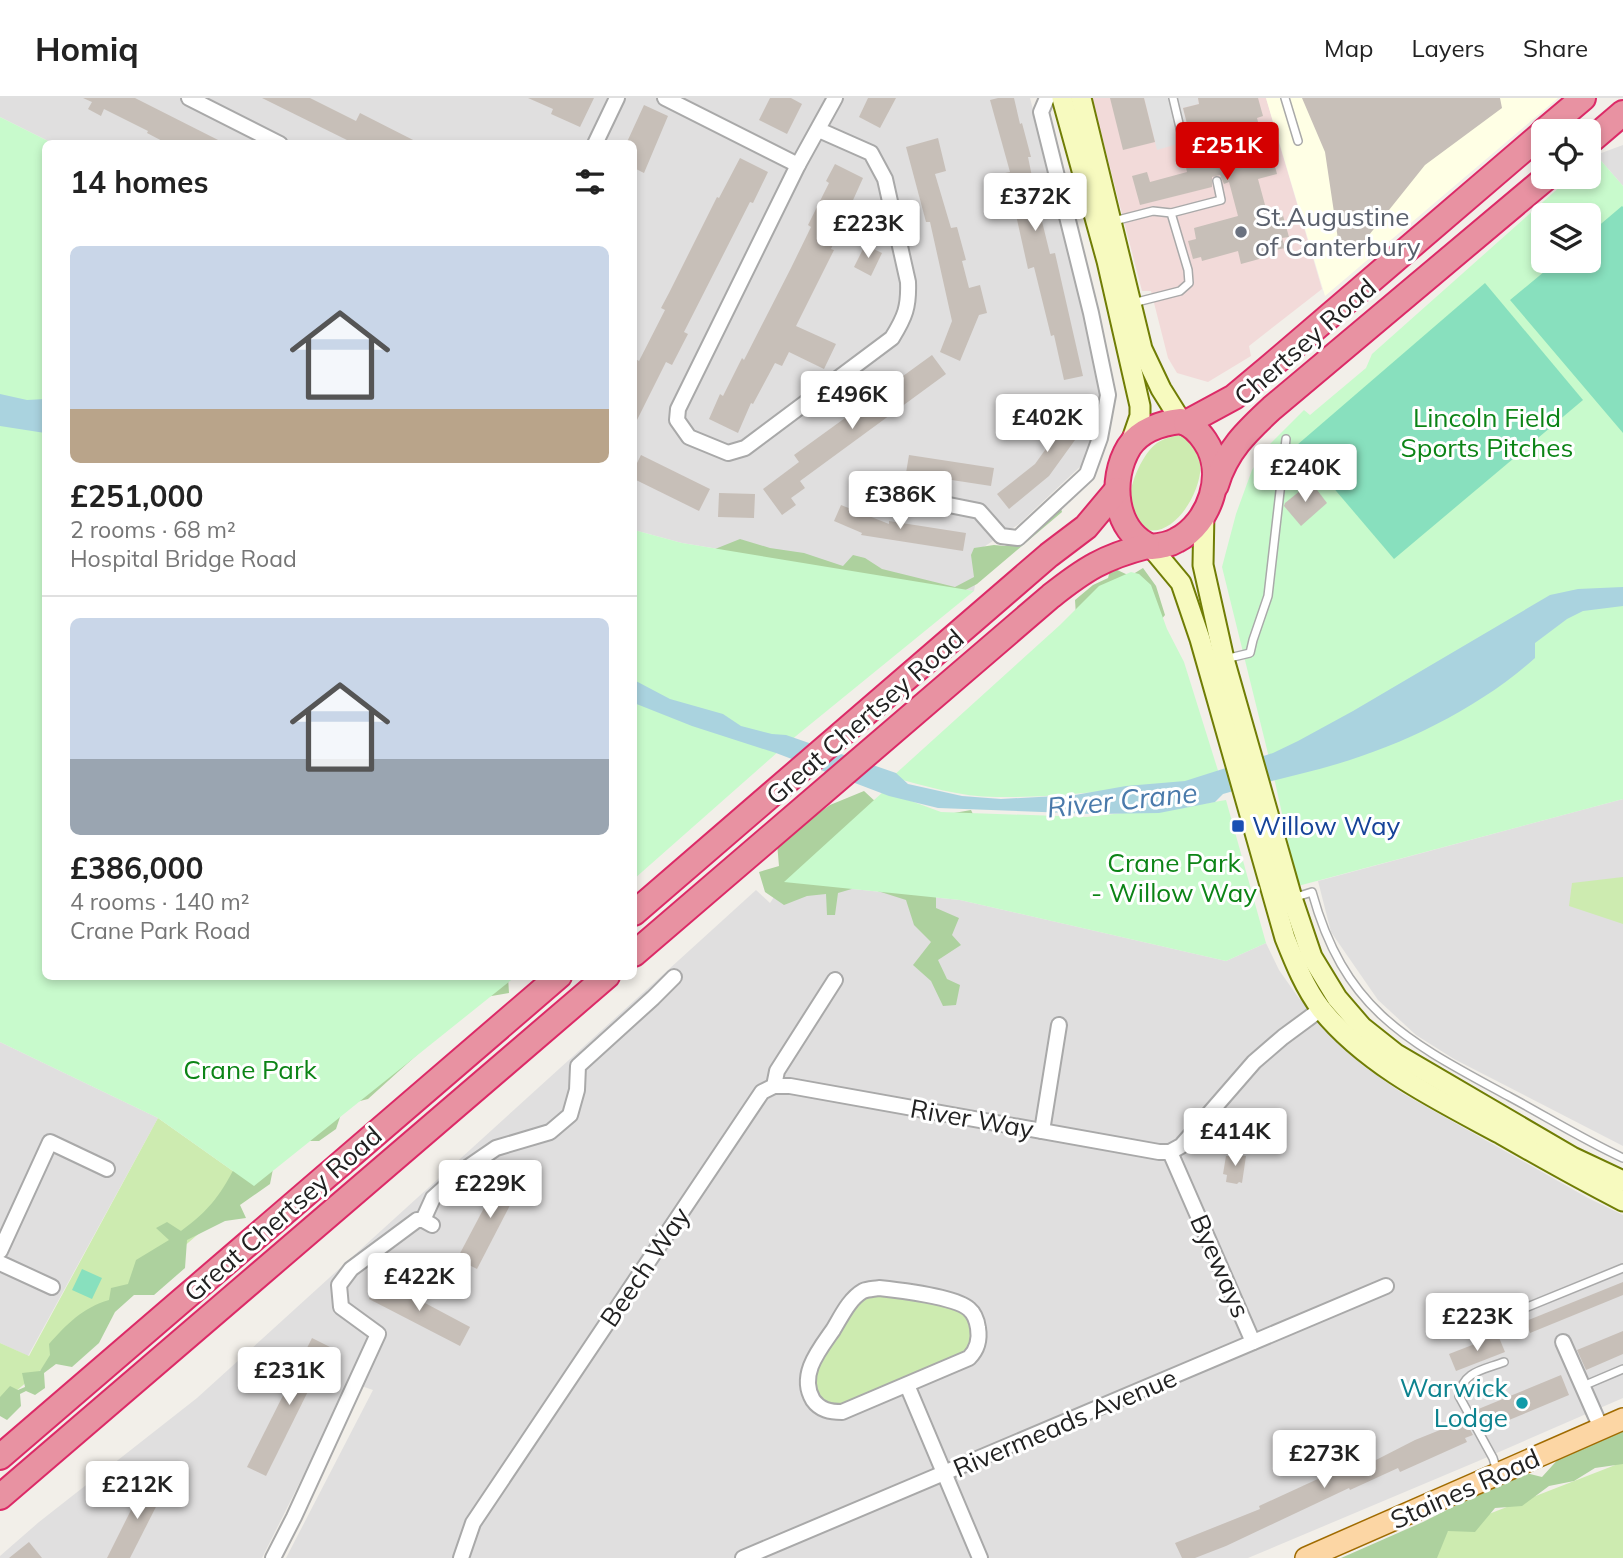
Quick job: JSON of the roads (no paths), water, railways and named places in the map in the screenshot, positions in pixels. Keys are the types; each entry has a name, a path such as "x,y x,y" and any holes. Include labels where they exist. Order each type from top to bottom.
{"highway":[{"name":"Chertsey Road","path":"1558,119 1583,98"},
{"path":"1601,132 1623,113"},
{"name":"Chertsey Road","path":"1184,422 1234,397 1253,382 1531,142"},
{"name":"Chertsey Road","path":"1216,485 1222,466 1234,447 1272,408 1533,189"},
{"path":"1184,422 1204,439 1211,451 1216,485 1204,511 1181,538 1168,544 1149,547 1131,533 1120,514 1117,490 1120,471 1129,446 1142,434 1162,423 1184,422"},
{"name":"Great Chertsey Road","path":"637,910 1049,555 1086,527 1117,490"},
{"name":"Great Chertsey Road","path":"637,951 1084,570 1110,557 1149,547"},
{"name":"Great Chertsey Road","path":"0,1457 554,980"},
{"name":"Great Chertsey Road","path":"0,1497 602,980"}],"main road":[{"path":"1062,98 1132,303 1140,416 1129,446"},
{"path":"1082,98 1142,349 1161,389 1184,422"},
{"path":"1204,511 1203,565 1224,659 1236,738"},
{"path":"1149,547 1181,583 1236,738 1284,901 1312,957 1329,1003 1349,1038 1379,1062 1424,1091 1623,1201"},
{"path":"1329,1003 1396,1055 1572,1157 1623,1181"},
{"name":"Staines Road","path":"1306,1558 1623,1419"}],"street":[{"path":"189,98 272,140"},
{"path":"597,140 617,98"},
{"path":"665,98 798,165"},
{"path":"819,130 871,153 885,178 908,282 904,318 892,338 745,449 728,453 689,438 677,420 678,410 798,165 835,98"},
{"path":"879,491 979,511 1001,536 1018,538 1087,474 1100,438 1108,395 1091,313 1041,111 1047,98"},
{"path":"1091,313 1132,303"},
{"path":"273,1558 295,1517 378,1334 341,1307 339,1285 351,1269 417,1220 427,1223 433,1198 464,1170 496,1148 550,1132 570,1115 577,1090 578,1066 674,977"},
{"name":"Beech Way","path":"460,1558 473,1523 762,1093 774,1086 778,1070 835,980"},
{"path":"1170,1152 1181,1146 1254,1062 1329,1003"},
{"path":"1042,1131 1059,1025"},
{"name":"River Way","path":"774,1086 790,1086 1170,1152"},
{"path":"0,1251 50,1142 107,1169"},
{"name":"Byeways","path":"1170,1152 1254,1342"},
{"path":"0,1263 52,1287"},
{"name":"Rivermeads Avenue","path":"743,1558 1386,1286"},
{"path":"879,1288 902,1290 959,1303 969,1309 976,1318 979,1334 976,1350 969,1358 907,1385 842,1412 828,1412 815,1402 808,1389 808,1374 817,1354 852,1301 864,1291 879,1288"},
{"path":"1563,1342 1601,1429"},
{"path":"907,1385 980,1558"}],"lane":[{"path":"1173,98 1182,136"},
{"path":"1285,98 1298,141"},
{"path":"1113,221 1153,211 1171,214 1221,200 1217,181"},
{"path":"1132,303 1180,291 1189,283 1188,270 1171,214"},
{"path":"1224,659 1251,653 1268,596 1286,439"},
{"path":"1284,901 1312,892 1322,926 1339,962 1365,999 1394,1028 1432,1054 1623,1158"},
{"path":"1520,1310 1623,1268"},
{"path":"1499,1475 1493,1458 1459,1396 1466,1377 1504,1362"},
{"path":"1583,1386 1623,1369"}],"water":[{"path":"0,394 27,400 42,399 42,433 0,426"},
{"name":"River Crane","path":"1623,587 1623,606 1583,611 1567,619 1535,643 1535,658 1514,676 1442,722 1363,756 1223,794 1215,802 1159,813 1094,814 938,808 889,796 637,704 637,682 670,699 723,714 741,726 786,735 896,773 908,784 962,796 1001,799 1075,795 1126,786 1185,781 1273,753 1353,711 1550,595 1578,589"}],"place":[{"name":"St.Augustine of Canterbury","path":"1241,232"},
{"name":"Willow Way","path":"1238,826"},
{"name":"Warwick Lodge","path":"1522,1403"}],"park label":[{"name":"Lincoln Field Sports Pitches","path":"1487,433"},
{"name":"Crane Park - Willow Way","path":"1174,878"},
{"name":"Crane Park","path":"250,1070"}]}
